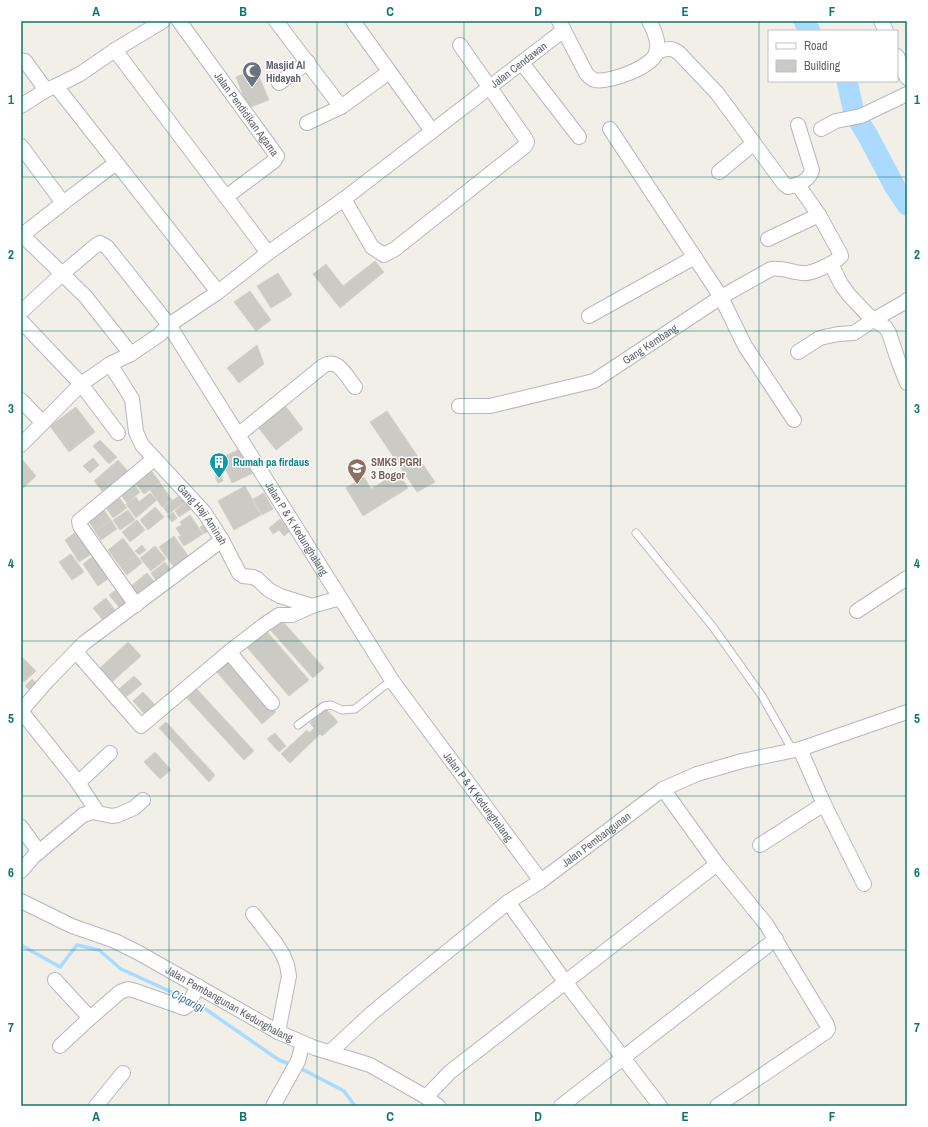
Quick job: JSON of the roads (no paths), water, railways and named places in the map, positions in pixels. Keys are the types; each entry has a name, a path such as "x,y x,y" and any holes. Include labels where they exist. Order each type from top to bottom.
{"street":[{"path":"21,106 51,88 80,74 115,50 163,21"},
{"name":"Jalan Pendidikan Agama","path":"179,21 277,156 274,161 226,197"},
{"path":"276,21 341,106"},
{"path":"353,21 432,130"},
{"path":"649,21 656,38 656,52 664,49 673,49 679,53 717,93 784,184 788,187 798,185 811,174 812,170 798,125"},
{"path":"881,21 886,30"},
{"name":"Jalan Cendawan","path":"21,445 81,384 110,364 131,354 159,335 169,325 218,292 268,253 344,199 432,130 522,63 562,26 586,72 593,80 608,80 625,75 642,66 650,60 656,52"},
{"path":"344,199 369,242 376,250 384,255 395,249 525,146 527,142 526,138 460,45"},
{"path":"115,50 268,253"},
{"path":"898,58 907,78"},
{"path":"21,60 25,61 51,88 116,163 218,292"},
{"path":"279,83 308,62"},
{"path":"522,63 579,137"},
{"path":"306,122 341,106 389,72"},
{"path":"821,129 836,121 862,116 907,94"},
{"path":"610,129 721,297 745,346 794,420"},
{"path":"719,172 754,143"},
{"path":"21,146 63,203"},
{"path":"116,163 21,235 85,296 131,354"},
{"path":"798,185 819,215 841,256 831,264 841,284 849,295 873,320 886,328 906,380"},
{"path":"768,239 819,215"},
{"name":"Jalan P & K Kedunghalang","path":"21,312 95,246 100,243 107,247 169,325 393,682 541,881"},
{"path":"589,316 695,257"},
{"name":"Gang Kembang","path":"459,406 490,406 594,381 721,297 771,269 777,268 803,274 831,264"},
{"path":"798,352 820,338 838,334 854,333 907,300"},
{"path":"21,322 81,384 118,433"},
{"path":"238,435 328,363 338,365 355,387"},
{"name":"Gang Haji Aminah","path":"110,364 132,399 136,432 142,445 204,512 222,540 241,575 257,579 269,590 280,596 312,606"},
{"path":"21,400 43,423"},
{"path":"136,605 80,526 79,521 154,459"},
{"path":"98,813 78,782 21,711 84,643 222,540"},
{"path":"857,611 907,578"},
{"path":"76,652 141,726 229,652 279,615 292,614 312,606 340,598"},
{"path":"229,652 272,702"},
{"name":"Jalan Pembangunan","path":"330,1052 372,1013 508,902 541,881 663,789 697,774 742,761 796,750 907,712"},
{"path":"796,750 864,884"},
{"path":"78,782 110,753"},
{"path":"663,789 717,864 766,924 824,1018 828,1029 818,1038 717,1106"},
{"path":"21,871 38,852 83,815 93,812 112,816 118,815 134,808 143,800"},
{"path":"760,845 824,804"},
{"path":"21,827 38,852"},
{"path":"426,1096 450,1072 717,864"},
{"name":"Jalan Pembangunan Kedunghalang","path":"21,901 72,926 114,941 133,950 197,988 278,1032 315,1048 370,1065 426,1096 438,1106"},
{"path":"508,902 566,983 624,1057 656,1104"},
{"path":"253,914 284,955 287,965 289,976 278,1032"},
{"path":"561,1106 776,939"},
{"path":"55,980 90,1018"},
{"path":"60,1046 120,992 128,989 136,991 184,1008 188,1005 197,988"},
{"path":"273,1106 298,1061 303,1043"},
{"path":"96,1106 123,1073"}],"lane":[{"path":"636,533 713,627 762,696 796,750"},
{"path":"298,725 324,706 331,706 342,710 355,709 384,686 393,682"}],"waterway":[{"path":"804,21 809,30"},
{"path":"847,82 854,113 895,187 907,205"},
{"name":"Ciparigi","path":"21,945 60,967 77,945 99,950 121,969 187,999"},
{"name":"Ciparigi","path":"193,1002 279,1060 292,1065"},
{"name":"Ciparigi","path":"298,1067 344,1091 355,1106"}],"place":[{"name":"Masjid Al Hidayah","path":"252,88"},
{"name":"Rumah pa firdaus","path":"219,479"},
{"name":"SMKS PGRI 3 Bogor","path":"357,485"}]}
